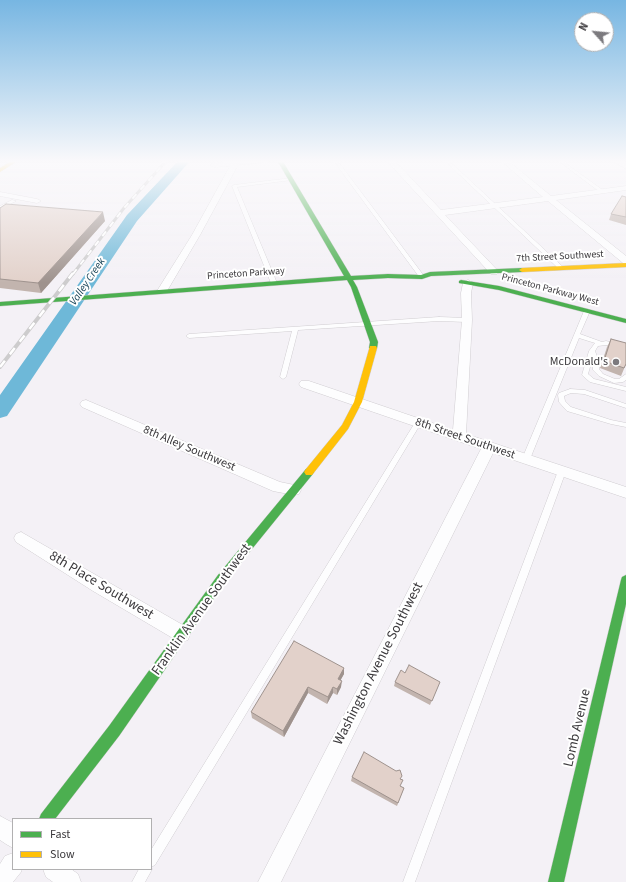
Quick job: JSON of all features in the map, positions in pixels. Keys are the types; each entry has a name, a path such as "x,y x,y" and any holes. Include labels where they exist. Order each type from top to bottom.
{"main road":[{"name":"Franklin Avenue Southwest","path":"47,818 114,731 222,578 345,427 358,402 369,366 374,342 366,324 354,287 304,201"},
{"name":"7th Street Southwest","path":"494,272 560,267 626,265"},
{"name":"Princeton Parkway","path":"0,304 348,278 388,276 422,277 430,274 494,272"},
{"path":"422,277 468,283"},
{"name":"Princeton Parkway West","path":"468,283 499,288 626,321"},
{"name":"Lomb Avenue","path":"556,882 626,580"}],"street":[{"path":"162,292 215,201"},
{"path":"427,201 494,272"},
{"path":"438,213 528,201"},
{"path":"554,201 626,261"},
{"path":"459,437 468,320 466,293 468,283"},
{"name":"8th Street Southwest","path":"305,384 626,493"},
{"name":"8th Alley Southwest","path":"86,404 278,487 294,490"},
{"name":"Washington Avenue Southwest","path":"269,882 489,447"},
{"name":"8th Place Southwest","path":"21,538 182,634"},
{"path":"0,826 12,836"},
{"path":"0,882 12,865"},
{"path":"55,870 70,882"}],"lane":[{"path":"0,208 14,201"},
{"path":"240,201 274,283"},
{"path":"366,201 422,277"},
{"path":"489,201 560,267"},
{"path":"526,459 587,311"},
{"path":"189,336 439,319 468,320"},
{"path":"283,378 295,328"},
{"path":"577,335 626,348"},
{"path":"599,342 592,351 585,372 586,376 592,380 626,389"},
{"path":"592,351 596,362 595,374 599,378 608,378 614,381 621,381 626,376"},
{"path":"626,406 585,392 570,391 562,396 562,402 570,409 611,422 626,425"},
{"path":"152,859 418,423"},
{"path":"409,882 562,471"},
{"path":"621,600 626,611"},
{"path":"138,882 145,870"}],"building":[{"path":"619,201 626,201 626,217 611,214"},
{"path":"6,204 103,212 38,283 0,279 0,208"},
{"path":"611,339 626,343 626,364 624,368 604,361"},
{"path":"294,641 344,668 338,679 342,681 337,689 333,687 328,697 308,687 283,731 251,712"},
{"path":"409,665 440,682 432,701 395,682 401,670 405,673"},
{"path":"364,752 396,771 400,770 402,776 400,779 403,780 400,786 404,788 398,803 352,777"}],"waterway":[{"name":"Valley Creek","path":"0,411 132,218 147,201"}],"railway":[{"path":"73,274 130,201"},
{"path":"0,367 73,273"}],"traffic: fast":[{"path":"303,201 354,287 374,342 373,348"},
{"path":"0,304 348,278 388,276 422,277 430,274 522,270"},
{"path":"461,282 499,288 626,321"},
{"path":"47,818 114,731 222,578 309,472"},
{"path":"556,882 626,580"}],"traffic: slow":[{"path":"522,270 626,265"},
{"path":"309,472 345,427 358,402 373,348"}],"place":[{"name":"McDonald's","path":"616,362"}]}
